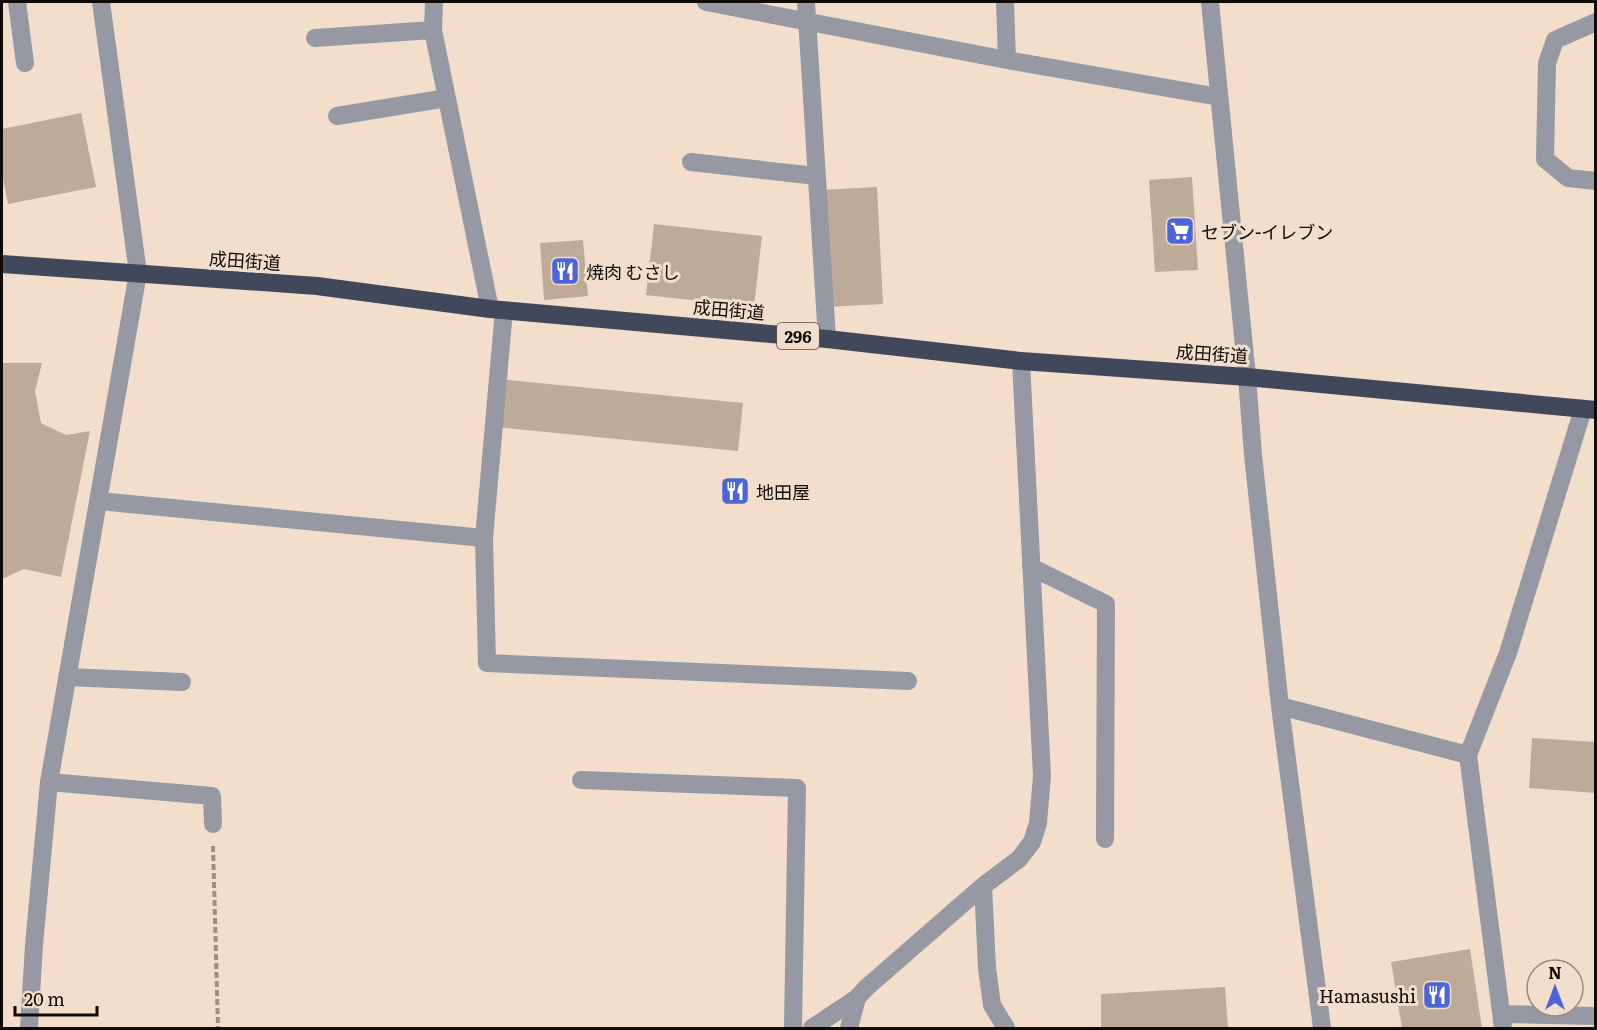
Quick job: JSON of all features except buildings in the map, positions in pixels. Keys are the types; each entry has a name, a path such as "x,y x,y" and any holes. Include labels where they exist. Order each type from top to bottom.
{"highway":[{"name":"成田街道","path":"2,264 317,286 497,309 827,339 1021,361 1247,377 1589,409"}],"street":[{"path":"17,2 25,63"},
{"path":"29,1029 49,782 138,273 102,2"},
{"path":"434,2 433,30 497,309 484,538 487,663 908,681"},
{"path":"706,2 1007,60 1219,97"},
{"path":"806,2 827,339"},
{"path":"1005,2 1007,60"},
{"path":"1210,2 1253,455 1280,706 1322,1029"},
{"path":"1596,22 1555,40 1547,63 1545,159 1568,178 1596,182"},
{"path":"315,38 433,30"},
{"path":"337,116 447,98"},
{"path":"691,162 816,176"},
{"path":"812,1029 857,998 984,886 1019,859 1032,842 1038,823 1042,776 1021,361"},
{"path":"1589,409 1508,653 1468,755 1503,1022 1596,1016"},
{"path":"99,501 484,538"},
{"path":"1031,567 1106,604 1105,839"},
{"path":"67,677 182,682"},
{"path":"1280,706 1468,755"},
{"path":"581,780 797,788 793,1029"},
{"path":"49,782 212,796 213,824"},
{"path":"984,886 987,968 992,1005 1006,1029"},
{"path":"849,1029 857,998"}],"path":[{"path":"213,824 218,1029"}],"place":[{"name":"セブン-イレブン","path":"1180,231"},
{"name":"焼肉 むさし","path":"565,271"},
{"name":"地田屋","path":"735,491"},
{"name":"Hamasushi","path":"1437,995"}]}
